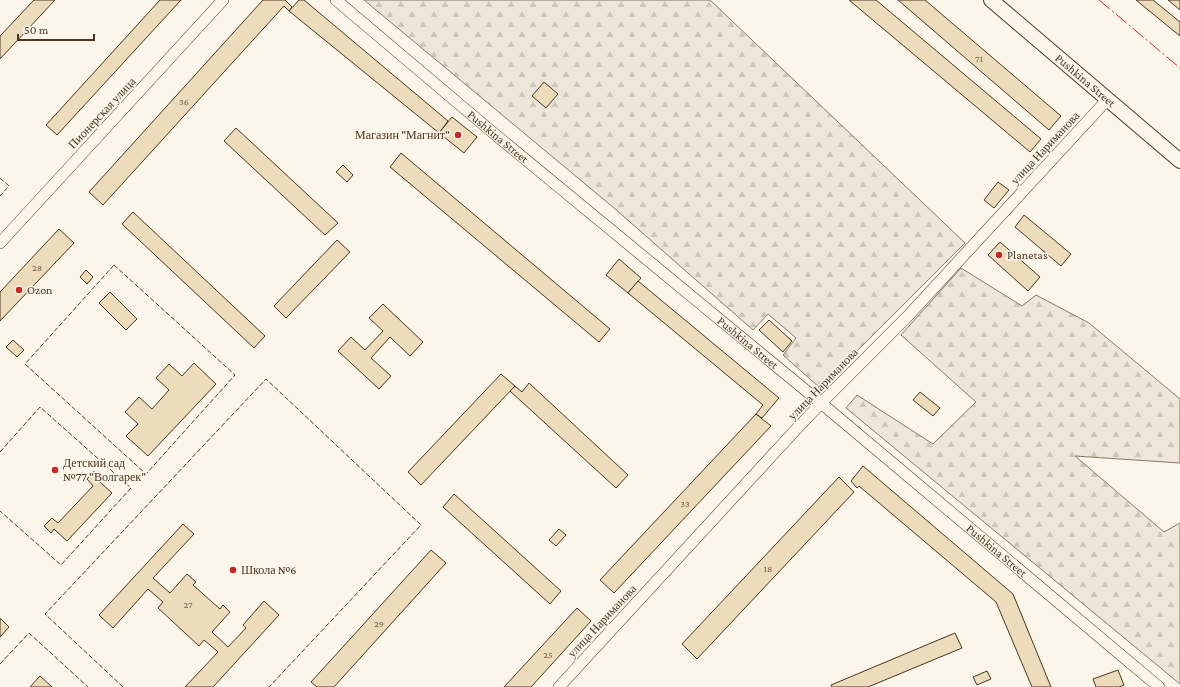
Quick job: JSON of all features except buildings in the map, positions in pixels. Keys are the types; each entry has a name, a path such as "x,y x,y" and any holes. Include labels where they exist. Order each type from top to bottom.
{"main road":[{"name":"Pushkina Street","path":"991,0 1180,161"}],"street":[{"name":"Пионерская улица","path":"0,243 223,0"},
{"name":"Pushkina Street","path":"336,0 490,132 822,403 1159,687"},
{"name":"улица Нариманова","path":"559,687 822,403 906,317 1107,100"}],"green space":[{"path":"364,0 710,0 965,243 820,388 783,355 796,338 768,314 753,330 614,208"},
{"path":"961,268 1022,306 1036,295 1089,323 1180,399 1180,463 1075,456 1164,532 1180,523 1180,684 846,408 857,395 933,444 976,402 901,335"}],"fence":[{"path":"0,178 9,186 0,196"},
{"path":"114,265 235,375 146,474 25,364 114,265"},
{"path":"123,687 45,614 266,379 421,525 269,687"},
{"path":"0,452 40,407 131,488 61,565 0,511"},
{"path":"0,664 29,633 88,687"}],"power":[{"path":"1099,0 1180,68"}],"place":[{"name":"Магазин \"Магнит\"","path":"458,135"},
{"name":"Planetas","path":"999,255"},
{"name":"Ozon","path":"19,290"},
{"name":"Детский сад №77 \"Волгарек\"","path":"55,470"},
{"name":"Школа №6","path":"233,570"}]}
